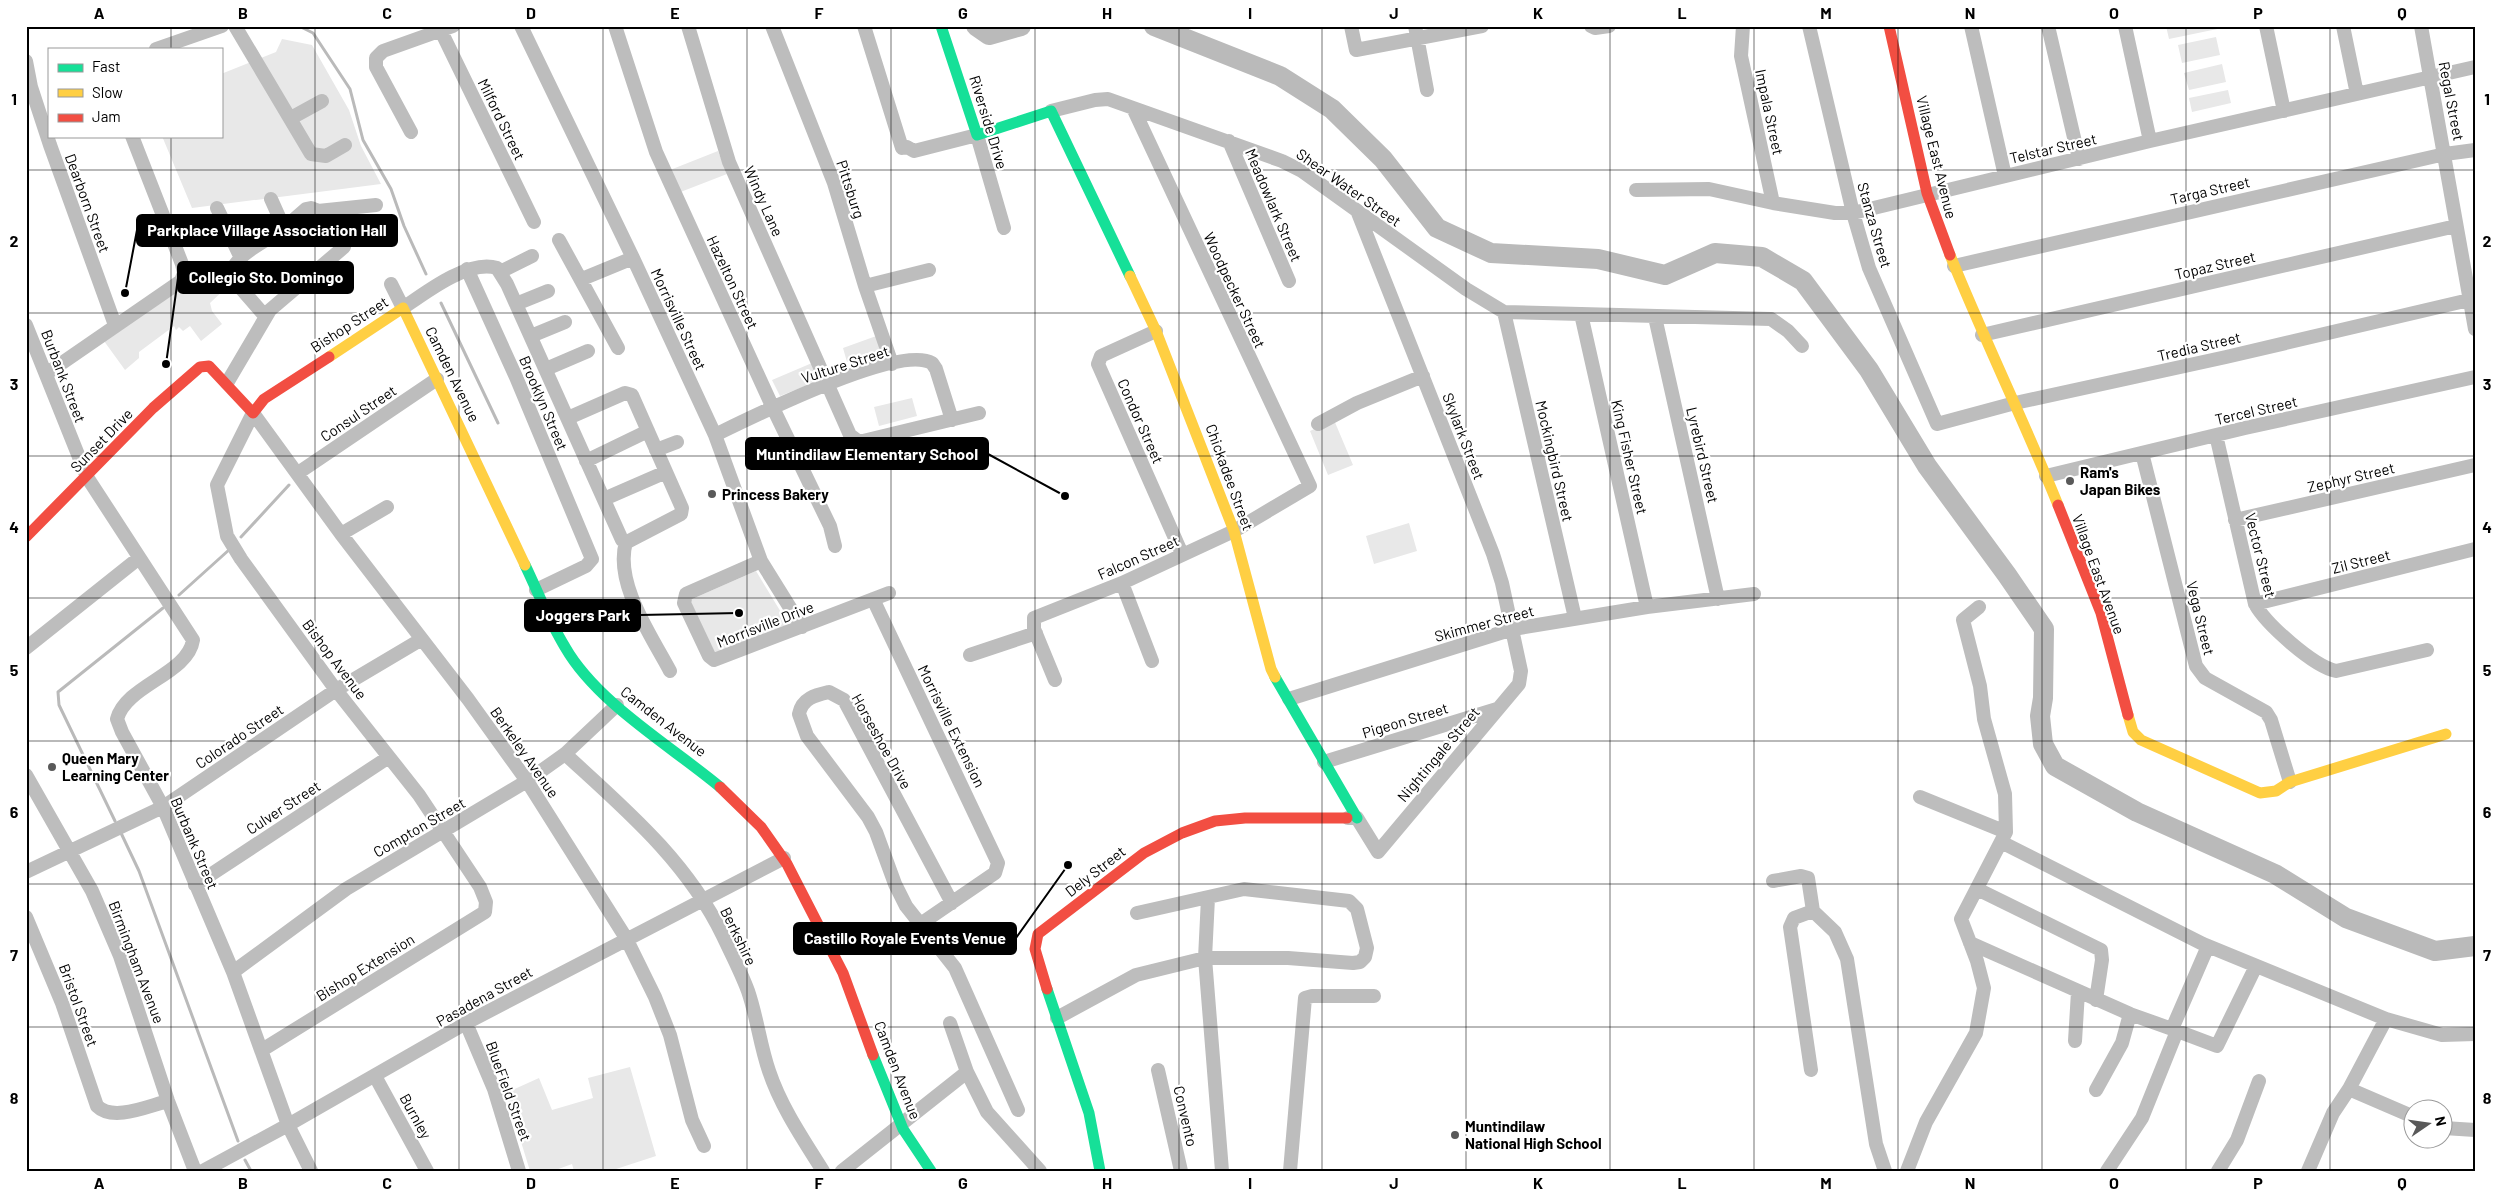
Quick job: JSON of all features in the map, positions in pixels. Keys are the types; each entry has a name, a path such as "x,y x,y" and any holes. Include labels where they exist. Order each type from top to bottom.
{"street":[{"path":"159,48 222,26"},
{"path":"235,26 311,154 326,156 345,145"},
{"name":"Morrisville Street","path":"521,26 633,258 715,435 761,562 802,627"},
{"name":"Hazelton Street","path":"615,26 656,152 773,408 830,526 835,546"},
{"name":"Windy Lane","path":"688,26 729,162 850,435 858,441 980,413"},
{"name":"Pittsburg","path":"772,26 834,183 865,286 892,364"},
{"name":"Shear Water Street","path":"864,26 902,148 914,151 977,135 1082,102 1108,99 1282,160 1302,171 1466,289 1504,312 1771,319 1788,331 1802,346"},
{"name":"Riverside Drive","path":"941,26 977,135 1004,228"},
{"path":"1351,26 1356,50 1416,32 1482,26"},
{"path":"1591,26 1595,28 1609,26"},
{"name":"Impala Street","path":"1743,26 1741,56 1773,203"},
{"name":"Stanza Street","path":"1809,26 1853,213 1869,268 1937,424"},
{"name":"Village East Avenue","path":"1889,26 1928,193 1954,266 1982,335 2015,403 2101,613 2133,732 2141,740 2260,793 2269,794 2281,790 2290,782 2446,734"},
{"path":"1971,26 2005,176"},
{"path":"2048,26 2079,159"},
{"path":"2125,26 2150,141"},
{"path":"2266,26 2284,111"},
{"path":"2343,26 2357,94"},
{"name":"Regal Street","path":"2421,26 2475,330"},
{"path":"411,132 376,67 376,58 382,52 447,29"},
{"name":"Milford Street","path":"447,29 534,222"},
{"path":"1416,32 1427,90"},
{"name":"Dearborn Street","path":"26,62 31,87 50,145 115,325"},
{"name":"Telstar Street","path":"1636,190 1709,188 1773,203 1835,213 1853,213 1928,193 2475,67"},
{"path":"291,118 322,101"},
{"name":"Woodpecker Street","path":"1133,108 1310,486"},
{"name":"Chickadee Street","path":"1051,111 1156,331 1202,445 1234,531 1271,669 1324,762 1352,818 1378,852"},
{"path":"46,374 181,281 184,273 133,138"},
{"name":"Meadowlark Street","path":"1229,140 1289,281"},
{"name":"Targa Street","path":"1954,266 2445,154 2475,150"},
{"path":"271,199 284,228"},
{"path":"265,316 231,277 231,270 241,258 284,228 306,209 318,211 376,205"},
{"path":"217,208 241,258"},
{"path":"253,413 227,384 265,316 344,247 318,211"},
{"name":"Skylark Street","path":"1357,212 1493,554 1513,629 1521,678"},
{"name":"Topaz Street","path":"1982,335 2456,226"},
{"path":"559,240 618,348"},
{"path":"500,272 532,256"},
{"path":"582,279 633,258"},
{"path":"467,269 487,265 497,268 500,272 531,336 622,540 626,542"},
{"name":"Bishop Street","path":"253,413 264,399 403,308 467,269"},
{"name":"Brooklyn Street","path":"467,269 516,377 592,560 586,566 536,590"},
{"path":"865,286 929,270"},
{"name":"Camden Avenue","path":"391,284 556,634 575,663 617,705 691,762 751,814 784,858 847,982 900,1124 915,1153 931,1171"},
{"path":"516,304 548,291"},
{"name":"Tredia Street","path":"1937,424 2015,403 2226,357 2470,300"},
{"name":"Mockingbird Street","path":"1504,312 1575,618"},
{"name":"King Fisher Street","path":"1581,314 1647,607"},
{"name":"Lyrebird Street","path":"1655,317 1718,599"},
{"path":"531,336 565,322"},
{"name":"Burbank Street","path":"26,324 87,477 193,640 188,654 124,706 118,719 122,732 163,807 233,972 288,1125 311,1171"},
{"name":"Condor Street","path":"1156,331 1101,356 1098,364 1182,554"},
{"path":"546,369 588,351"},
{"name":"Vulture Street","path":"715,435 828,383 892,364 921,359 932,363 952,420"},
{"name":"Sunset Drive","path":"26,537 153,408 200,367 209,366 227,384"},
{"path":"1318,424 1357,403 1423,376"},
{"name":"Tercel Street","path":"2046,476 2216,435 2475,377"},
{"name":"Consul Street","path":"298,473 437,379"},
{"path":"568,418 629,394 634,398 682,508 682,513 626,542 623,554 624,568 630,592 670,671"},
{"name":"Berkeley Avenue","path":"253,413 341,534 468,699 527,782 626,938 655,997 670,1035 692,1120 704,1146"},
{"name":"Bishop Avenue","path":"253,413 217,485 227,536 241,559 336,690 445,832 480,887 486,902 485,912"},
{"path":"586,461 648,431"},
{"name":"Vector Street","path":"2216,435 2255,604 2261,615 2274,629 2330,669 2344,670 2427,650"},
{"path":"656,450 678,442"},
{"name":"Vega Street","path":"2142,453 2196,666 2205,678 2266,712 2271,720 2290,782"},
{"name":"Zephyr Street","path":"2235,520 2475,465"},
{"path":"604,499 666,472"},
{"name":"Falcon Street","path":"1036,633 1033,621 1038,615 1122,583 1234,531 1310,486"},
{"path":"341,534 387,507"},
{"name":"Zil Street","path":"2255,604 2475,549"},
{"path":"26,648 139,558"},
{"name":"Morrisville Drive","path":"761,562 686,594 684,603 709,656 717,660 890,592"},
{"path":"1122,583 1152,661"},
{"name":"Skimmer Street","path":"1288,700 1513,629 1647,607 1754,594"},
{"name":"Morrisville Extension","path":"873,600 996,853 998,868 995,872 952,903"},
{"path":"1908,1169 1926,1122 1976,1033 1984,988 1977,961 1961,919 2004,837 2005,794 1984,719 1980,686 1963,620 1979,607"},
{"path":"970,655 1036,633 1055,680"},
{"name":"Colorado Street","path":"26,872 163,807 336,690 422,639"},
{"name":"Nightingale Street","path":"1378,852 1519,684 1521,678"},
{"name":"Horseshoe Drive","path":"952,903 844,700 829,692 814,696 806,701 799,714 807,736 868,818 876,832 895,884 906,906 919,925 955,968 1018,1110"},
{"name":"Compton Street","path":"233,972 346,889 527,782 565,754 617,705"},
{"name":"Pigeon Street","path":"1324,762 1497,708"},
{"name":"Berkshire","path":"565,754 648,830 673,858 703,899 722,934 748,991 769,1072 793,1124 823,1171"},
{"name":"Culver Street","path":"195,884 389,757"},
{"name":"Birmingham Avenue","path":"27,777 92,891 120,956 168,1101 195,1171"},
{"path":"1920,797 2004,837 2208,946 2386,1019 2442,1035 2475,1034"},
{"name":"Dely Street","path":"1100,1171 1095,1139 1041,972 1035,948 1036,937 1144,853 1182,833 1215,821 1281,817 1352,818"},
{"name":"Pasadena Street","path":"203,1171 288,1125 466,1023 626,938 784,858"},
{"path":"1773,881 1801,876 1808,878 1813,911 1835,932 1847,959 1876,1144 1885,1171"},
{"path":"1977,888 2101,950 2102,960 2096,1000"},
{"path":"1057,1018 1136,975 1205,958 1288,958 1353,963 1360,962 1366,957 1367,948 1357,909 1348,901 1244,889 1137,913"},
{"path":"1208,898 1205,958 1222,1171"},
{"path":"919,925 952,903"},
{"path":"1811,1070 1790,927 1794,918 1813,911"},
{"name":"Bishop Extension","path":"262,1050 485,912"},
{"name":"Bristol Street","path":"26,917 62,1003 97,1106 104,1112 114,1114 168,1101"},
{"path":"1970,944 2096,1000 2217,1046 2256,966"},
{"path":"2106,1171 2142,1118 2174,1030 2208,946"},
{"path":"2075,1041 2078,992"},
{"path":"1290,1171 1305,998 1312,996 1374,996"},
{"path":"2096,1090 2122,1043 2130,1014"},
{"path":"2308,1171 2333,1113 2350,1089 2386,1019"},
{"name":"BlueField Street","path":"466,1023 494,1089 519,1171"},
{"path":"950,1023 967,1072 987,1112 1040,1171"},
{"name":"Convento","path":"1158,1070 1181,1171"},
{"path":"842,1171 967,1072"},
{"name":"Burnley","path":"375,1076 427,1171"},
{"path":"2218,1171 2237,1140 2259,1081"},
{"path":"2350,1089 2404,1113"},
{"path":"2454,1129 2475,1130"}],"shaded area":[{"path":"2166,26 2227,26 2227,27 2169,39"},
{"path":"2216,37 2220,55 2182,63 2178,45"},
{"path":"282,39 312,45 349,110 361,146 381,184 192,208 163,138 222,138 222,74 276,52"},
{"path":"2222,64 2226,82 2189,90 2184,73"},
{"path":"2228,90 2231,103 2192,112 2189,98"},
{"path":"718,151 727,174 678,193 670,170"},
{"path":"217,272 228,286 210,303 212,311 222,324 201,341 190,326 183,331 179,327 176,330 174,326 139,352 139,358 125,370 104,341 187,283"},
{"path":"879,335 887,359 859,368 855,358 847,362 843,348"},
{"path":"812,363 820,380 780,396 772,380"},
{"path":"912,398 917,416 879,426 874,407"},
{"path":"1334,420 1353,465 1328,475 1310,431"},
{"path":"1409,523 1417,551 1374,564 1366,536"},
{"path":"756,571 790,627 715,655 690,600"},
{"path":"630,1067 656,1156 610,1171 574,1171 572,1164 553,1171 530,1171 506,1093 539,1078 552,1110 593,1098 588,1078"}],"waterway":[{"path":"299,26 313,33 350,89 363,140 391,189 404,226 426,274"},
{"path":"976,26 989,35 1021,26"},
{"path":"1154,26 1280,76 1332,109 1383,159 1437,228 1491,253 1598,259 1665,275 1715,253 1762,257 1803,281 1869,370 1927,466 2044,629 2043,698 2040,716 2043,744 2055,766 2137,812 2275,874 2346,918 2435,951 2475,946"},
{"path":"441,303 498,423"},
{"path":"241,537 289,485"},
{"path":"179,595 230,549"},
{"path":"115,821 59,705 58,692 163,608"},
{"path":"121,833 139,871 238,1141"},
{"path":"245,1160 251,1171"}],"traffic: fast":[{"path":"941,26 977,135 1051,111 1130,276"},
{"path":"525,565 565,647 596,687 636,723 720,787"},
{"path":"1275,677 1357,818"},
{"path":"1047,989 1089,1113 1100,1171"},
{"path":"873,1055 903,1129 931,1171"}],"traffic: slow":[{"path":"1950,255 2058,505"},
{"path":"1130,276 1156,331 1234,531 1271,669 1275,677"},
{"path":"329,357 403,308 525,565"},
{"path":"2128,715 2133,732 2141,740 2260,793 2276,791 2290,782 2446,734"}],"traffic: jam":[{"path":"1889,26 1927,193 1950,255"},
{"path":"26,537 153,408 200,367 209,366 253,413 264,399 329,357"},
{"path":"2058,505 2101,613 2128,715"},
{"path":"720,787 761,827 787,864 843,973 873,1055"},
{"path":"1047,989 1035,949 1038,934 1144,853 1182,833 1215,821 1245,818 1347,818"}],"place":[{"name":"Parkplace Village Association Hall","path":"125,293"},
{"name":"Collegio Sto. Domingo","path":"166,364"},
{"name":"Ram's Japan Bikes","path":"2070,481"},
{"name":"Princess Bakery","path":"712,494"},
{"name":"Muntindilaw Elementary School","path":"1065,496"},
{"name":"Joggers Park","path":"739,613"},
{"name":"Queen Mary Learning Center","path":"52,767"},
{"name":"Castillo Royale Events Venue","path":"1068,865"},
{"name":"Muntindilaw National High School","path":"1455,1135"}]}
